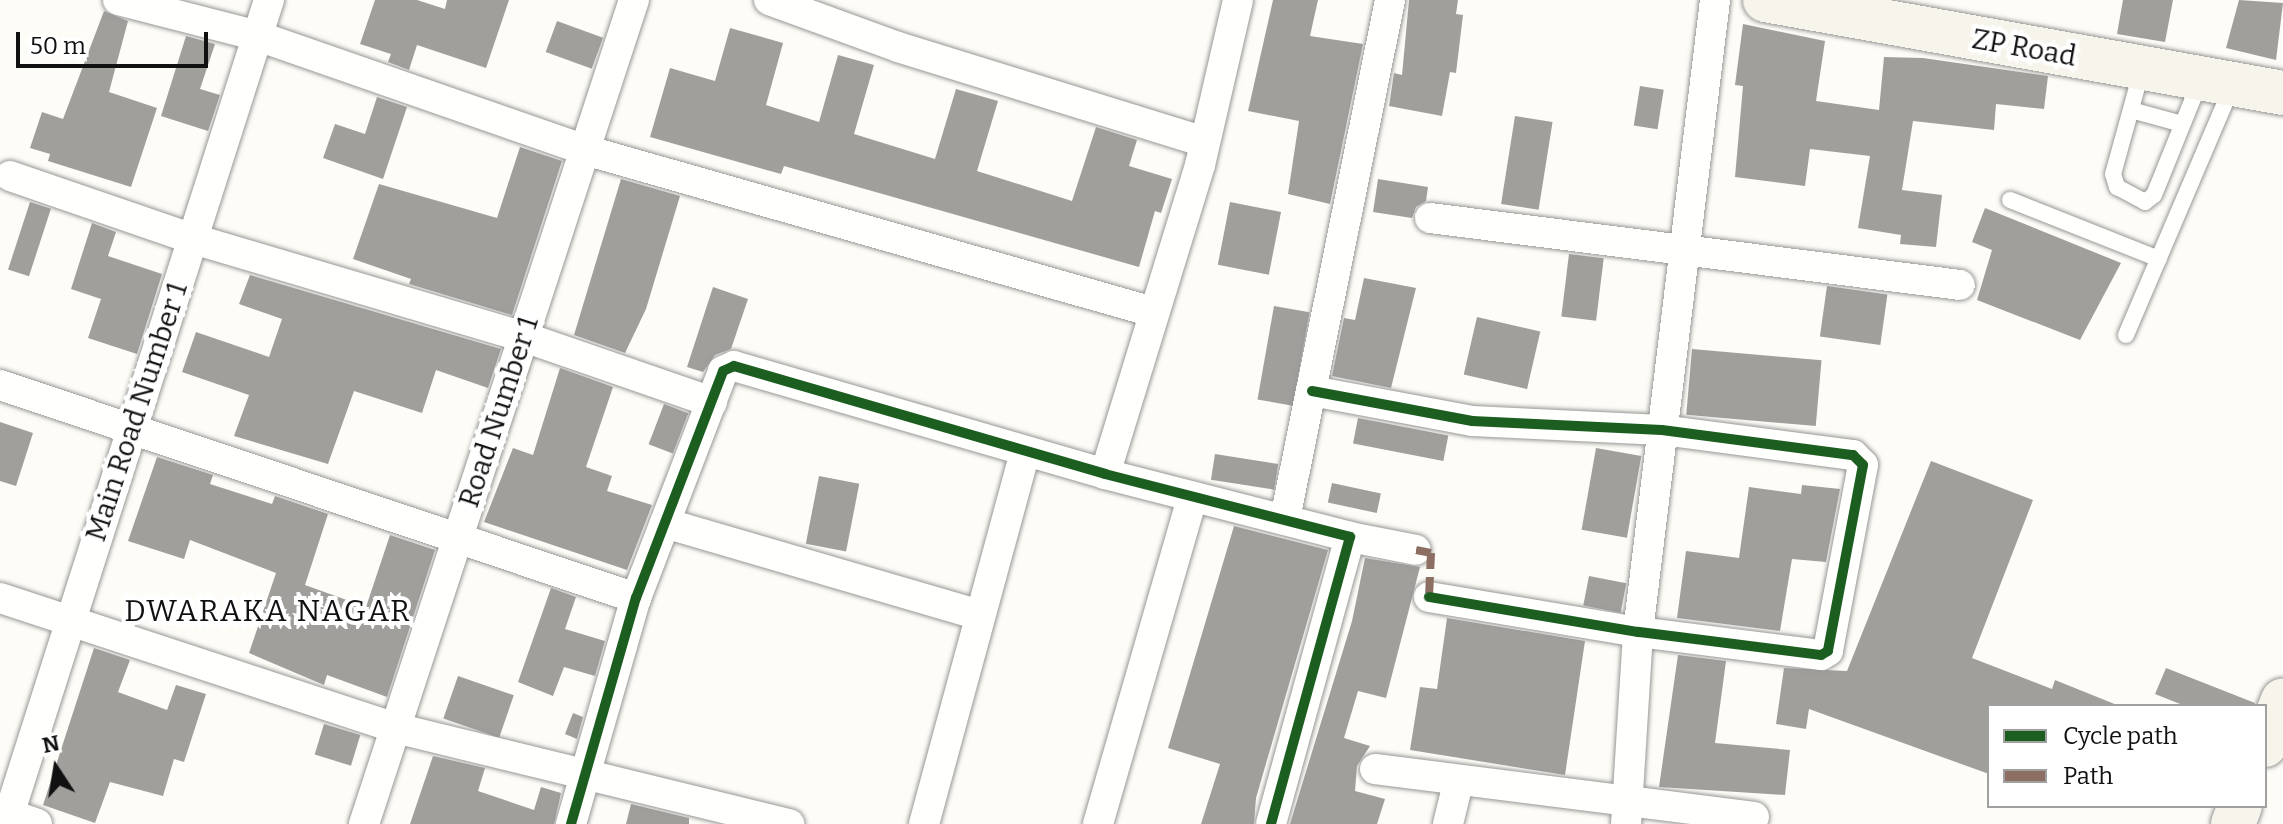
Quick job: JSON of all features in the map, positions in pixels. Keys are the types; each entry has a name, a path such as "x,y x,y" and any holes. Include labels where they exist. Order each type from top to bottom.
{"street":[{"path":"118,0 258,36 585,150 1153,312"},
{"name":"Main Road Number 1","path":"5,816 71,620 269,0"},
{"name":"Road Number 1","path":"364,824 634,0"},
{"path":"769,0 898,47 1204,142"},
{"path":"1105,474 1204,142 1238,0"},
{"path":"1285,519 1390,0"},
{"path":"1627,814 1638,632 1715,0"},
{"name":"ZP Road","path":"1765,0 2136,89 2217,82 2283,93"},
{"path":"10,176 193,239 524,337 712,402"},
{"path":"1430,218 1960,285"},
{"path":"571,824 590,771 636,598 723,371 734,366 1192,498 1416,550"},
{"path":"0,385 636,598"},
{"path":"1312,391 1472,421 1662,430 1853,455 1863,465 1865,476 1828,651 1813,657 1429,597"},
{"path":"924,824 1025,451"},
{"path":"1098,824 1192,498"},
{"path":"665,523 979,615"},
{"path":"1271,824 1350,537"},
{"path":"0,598 395,728 590,771 790,824"},
{"path":"2267,740 2283,700"},
{"path":"1375,769 1627,814 1754,817"},
{"path":"1448,824 1458,783"},
{"path":"5,816 37,824"}],"lane":[{"path":"2182,124 2136,89 2113,174 2117,187 2145,202 2154,195 2182,124 2217,82"},
{"path":"2126,335 2159,259 2217,82"},
{"path":"2010,200 2159,259"}],"building":[{"path":"375,0 417,0 445,9 447,0 509,0 486,68 417,45 409,70 388,62 391,54 360,44"},
{"path":"1273,0 1318,0 1310,36 1363,44 1330,204 1288,194 1299,121 1248,111"},
{"path":"1409,0 1458,0 1456,14 1463,15 1456,73 1450,72 1442,116 1389,106 1394,73 1402,75"},
{"path":"2123,0 2173,0 2165,42 2117,34"},
{"path":"2239,0 2283,3 2276,60 2226,48"},
{"path":"104,11 128,21 109,92 157,108 131,187 48,161 50,154 30,148 42,112 63,119"},
{"path":"557,21 603,38 592,69 546,52"},
{"path":"1743,24 1825,41 1816,101 1879,110 1884,57 1923,58 2048,76 2044,109 1996,104 1994,130 1913,121 1902,190 1942,195 1936,247 1900,244 1901,235 1858,228 1870,156 1810,149 1805,186 1735,177 1743,86 1735,85"},
{"path":"730,28 783,43 766,105 819,122 838,55 874,65 854,134 935,159 956,89 998,101 977,171 1072,201 1096,127 1137,140 1129,166 1172,179 1161,213 1155,211 1139,267 784,166 781,174 650,137 670,68 715,81"},
{"path":"186,36 215,44 200,89 220,95 208,131 161,116"},
{"path":"1640,86 1664,90 1657,129 1634,126"},
{"path":"377,97 407,107 383,179 323,158 335,124 365,134"},
{"path":"1515,116 1553,122 1539,210 1501,204"},
{"path":"520,147 562,161 512,315 409,284 411,279 353,259 379,184 497,218"},
{"path":"621,179 680,196 646,309 625,353 574,335"},
{"path":"1378,179 1428,187 1426,201 1416,207 1412,218 1373,212"},
{"path":"30,202 51,209 29,276 8,270"},
{"path":"1230,202 1281,212 1269,275 1218,265"},
{"path":"1985,208 2121,263 2080,340 1977,300 1992,250 1972,242"},
{"path":"92,223 116,232 108,256 162,274 137,354 88,338 101,299 71,289"},
{"path":"1569,254 1604,258 1596,321 1561,317"},
{"path":"250,275 501,349 488,388 436,370 422,413 354,391 328,464 234,436 249,395 182,372 196,332 269,357 282,319 239,304"},
{"path":"1364,278 1416,288 1391,388 1332,376 1344,318 1355,320"},
{"path":"1827,286 1887,294 1880,345 1820,337"},
{"path":"713,287 748,299 731,349 715,355 703,372 687,367"},
{"path":"1274,306 1309,312 1293,406 1258,400"},
{"path":"1477,317 1540,332 1527,389 1464,374"},
{"path":"1692,349 1822,360 1816,426 1686,415"},
{"path":"560,368 613,387 586,467 612,476 607,491 652,505 627,570 484,522 513,448 533,455"},
{"path":"664,404 688,413 673,453 649,444"},
{"path":"1358,418 1448,436 1443,461 1353,444"},
{"path":"0,422 33,433 16,486 0,481"},
{"path":"1596,448 1641,456 1627,538 1582,530"},
{"path":"1215,454 1278,464 1274,490 1211,480"},
{"path":"157,457 213,475 210,484 272,504 275,496 328,514 305,585 366,607 390,535 435,550 387,697 327,675 324,685 249,653 276,573 190,540 184,559 128,541"},
{"path":"1931,461 2033,500 1972,658 2052,689 2055,680 2115,704 1987,704 1987,773 1809,709 1806,729 1776,724 1784,668 1847,671"},
{"path":"819,476 859,484 846,552 806,544"},
{"path":"1332,483 1381,493 1377,513 1328,503"},
{"path":"1802,485 1840,489 1826,562 1792,559 1780,631 1677,618 1686,551 1739,558 1749,487 1801,494"},
{"path":"1234,526 1328,550 1256,798 1254,824 1201,824 1220,764 1168,748"},
{"path":"1365,558 1420,567 1386,698 1358,691 1344,738 1370,746 1357,766 1355,791 1385,799 1377,824 1290,824 1352,621"},
{"path":"1589,576 1626,583 1621,613 1583,605"},
{"path":"551,588 576,597 565,629 605,641 595,676 564,667 553,696 518,682"},
{"path":"1447,618 1585,641 1565,775 1410,750 1420,687 1437,689"},
{"path":"94,648 130,660 118,692 167,710 176,685 206,694 184,762 174,759 163,796 110,782 95,823 43,805"},
{"path":"1678,655 1726,661 1715,743 1790,750 1785,795 1659,787"},
{"path":"2166,668 2255,703 2180,704 2155,694"},
{"path":"458,676 514,695 499,738 443,719"},
{"path":"573,713 583,717 577,739 565,734"},
{"path":"324,724 360,735 351,766 315,755"},
{"path":"433,756 485,768 478,791 534,810 541,787 561,793 554,824 410,824"},
{"path":"631,804 689,818 689,824 626,824"}],"marked path":[{"path":"1416,550 1431,553 1429,597"}],"cycle path":[{"path":"571,824 636,598 723,371 734,366 1105,474 1350,537 1271,824"},
{"path":"1312,391 1472,421 1662,430 1853,455 1863,465 1828,651 1821,655 1638,632 1429,597"}],"district":[{"name":"DWARAKA NAGAR","path":"268,611"}]}
